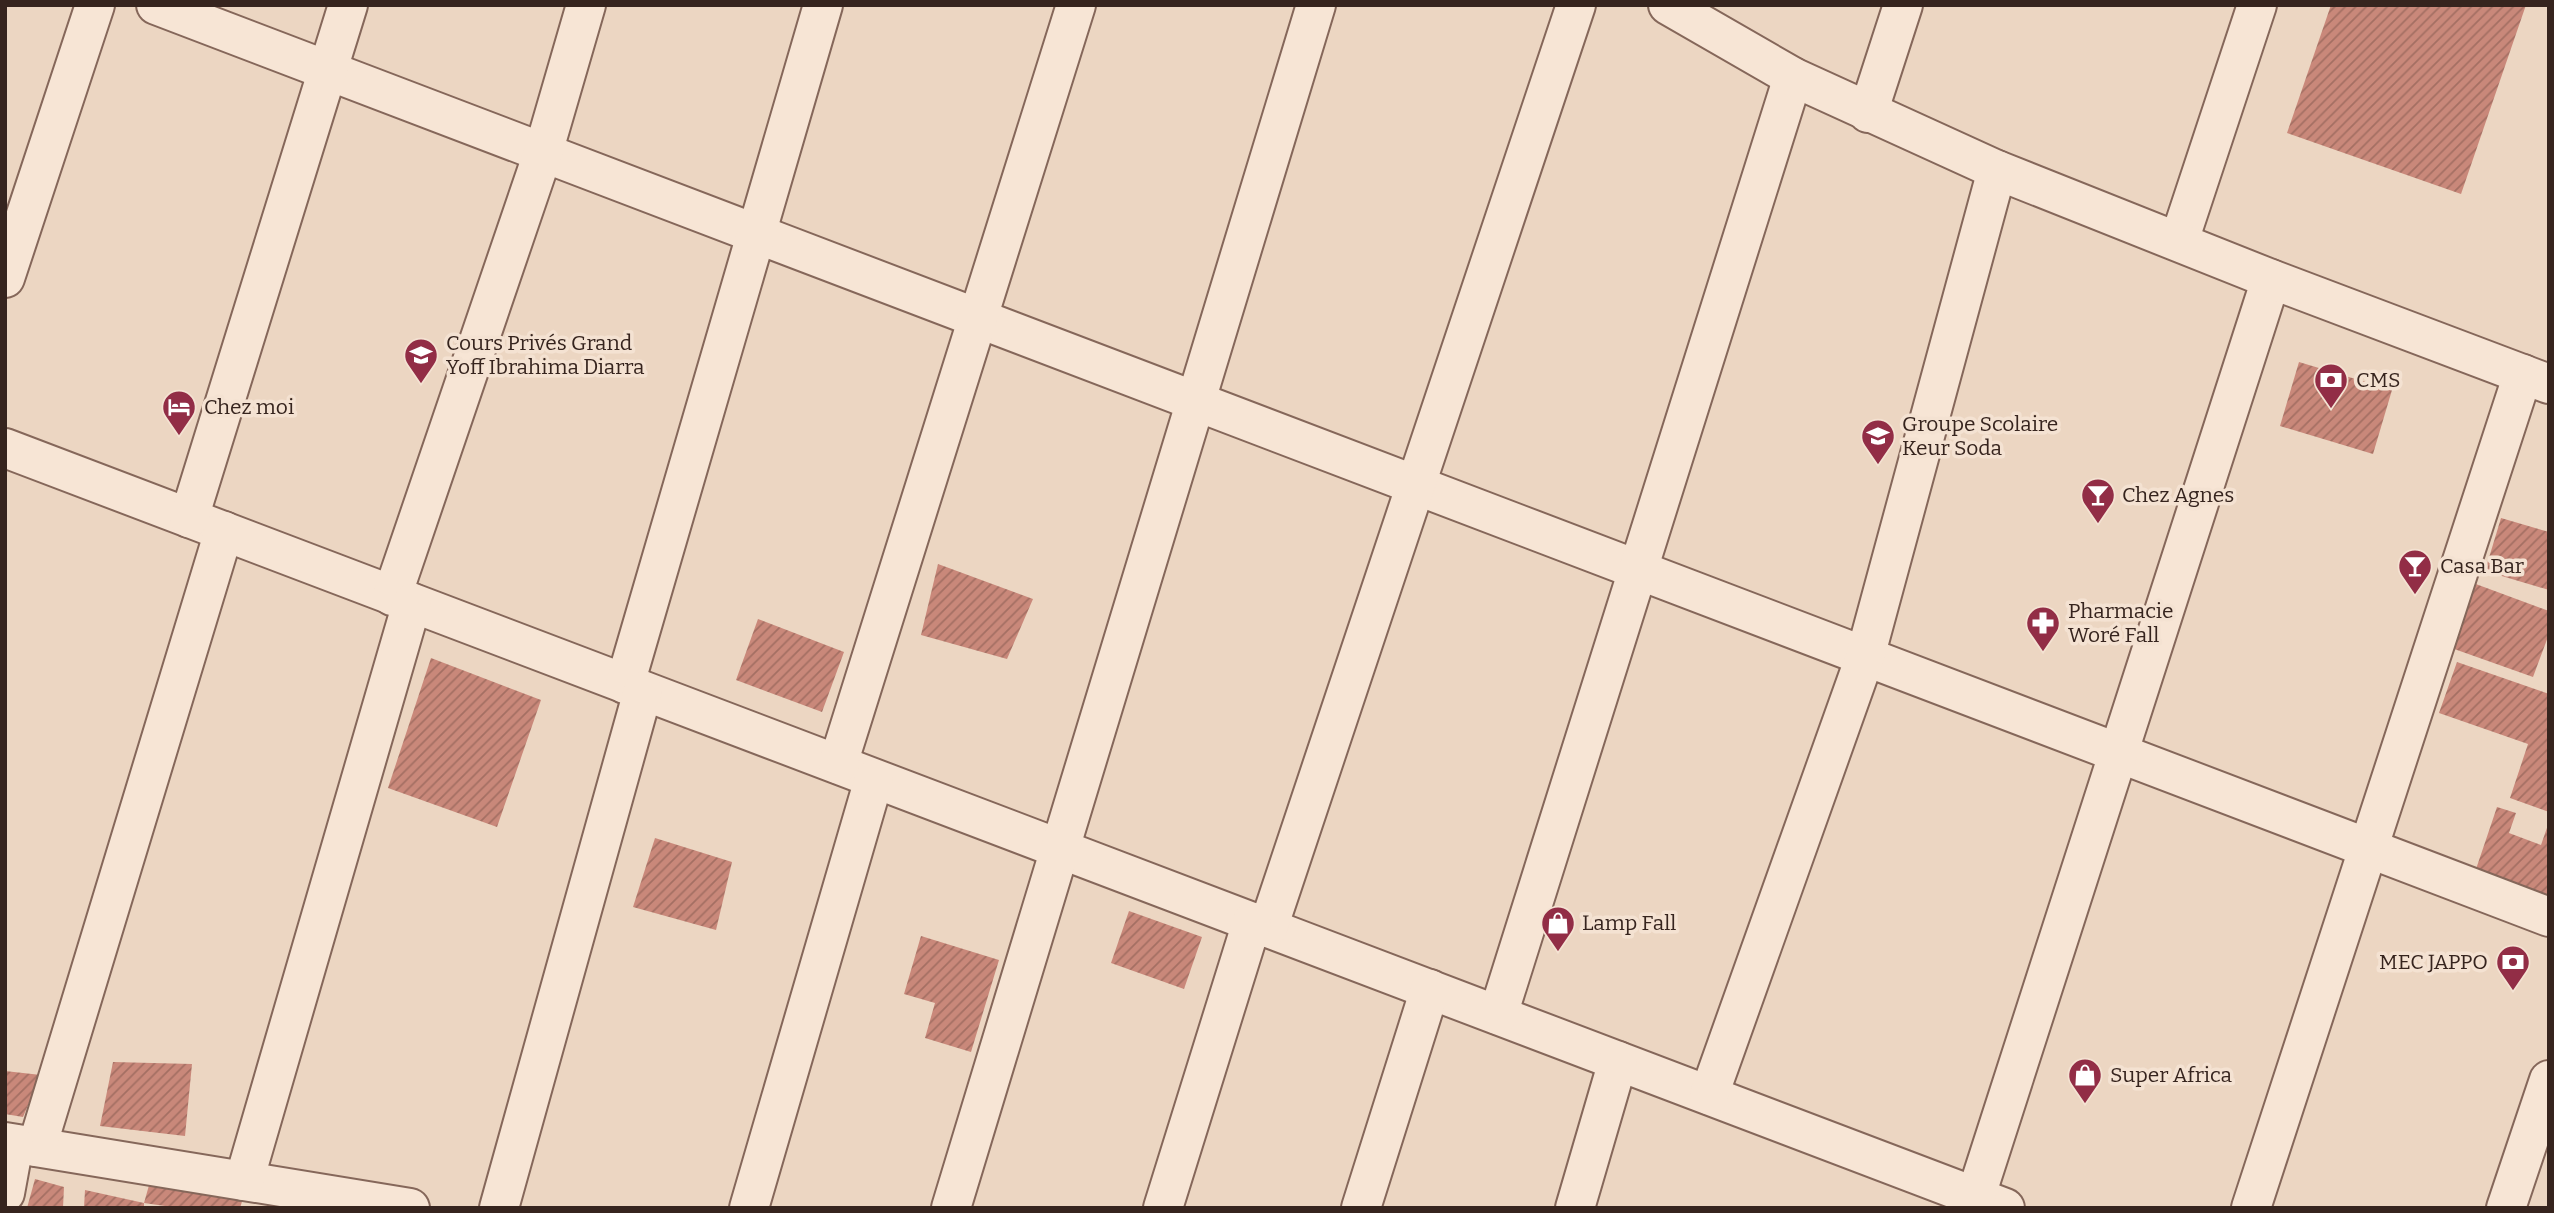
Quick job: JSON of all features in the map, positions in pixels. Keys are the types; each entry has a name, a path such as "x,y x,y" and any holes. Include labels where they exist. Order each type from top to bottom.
{"street":[{"path":"5,278 95,5"},
{"path":"156,5 2549,917"},
{"path":"189,518 348,5"},
{"path":"254,1191 402,599 543,153 586,5"},
{"path":"499,1208 634,687 756,234 823,5"},
{"path":"838,764 1076,5"},
{"path":"951,1208 1316,5"},
{"path":"1163,1208 1416,485 1576,5"},
{"path":"1668,5 1793,77 1997,170 2271,279 2536,379 2369,848 2251,1208"},
{"path":"1868,113 1903,5"},
{"path":"2179,241 2257,5"},
{"path":"1498,1015 1793,77"},
{"path":"1709,1095 1865,657 1997,170"},
{"path":"5,449 1618,1060 1984,1204 2119,753 2271,279"},
{"path":"5,1193 224,531"},
{"path":"749,1208 874,779"},
{"path":"1360,1208 1430,989"},
{"path":"1575,1208 1618,1060"},
{"path":"2506,1208 2549,1080"},
{"path":"19,1144 254,1191 410,1208"}],"building":[{"path":"2331,5 2526,5 2461,194 2287,133"},
{"path":"2299,362 2392,390 2373,454 2280,426"},
{"path":"2501,518 2549,532 2549,590 2485,571"},
{"path":"938,564 1033,599 1007,659 921,635"},
{"path":"2465,580 2549,611 2549,634 2533,677 2443,645"},
{"path":"758,619 844,652 822,712 736,680"},
{"path":"431,658 541,700 497,827 388,788"},
{"path":"2457,662 2549,694 2549,812 2510,798 2528,744 2439,713"},
{"path":"2497,807 2516,813 2509,833 2541,845 2549,822 2549,900 2474,875"},
{"path":"655,838 732,862 716,930 633,907"},
{"path":"1129,911 1202,937 1184,989 1111,963"},
{"path":"921,936 999,960 971,1052 925,1038 935,1003 904,994"},
{"path":"113,1062 192,1064 185,1136 100,1126"},
{"path":"5,1071 41,1075 23,1117 5,1114"},
{"path":"153,1171 246,1189 240,1208 179,1208 144,1203"},
{"path":"35,1179 64,1187 63,1208 27,1208"},
{"path":"85,1190 144,1203 144,1208 84,1208"}],"place":[{"name":"Cours Privés Grand Yoff Ibrahima Diarra","path":"421,385"},
{"name":"CMS","path":"2331,410"},
{"name":"Chez moi","path":"179,437"},
{"name":"Groupe Scolaire Keur Soda","path":"1878,466"},
{"name":"Chez Agnes","path":"2098,525"},
{"name":"Casa Bar","path":"2415,596"},
{"name":"Pharmacie Woré Fall","path":"2043,653"},
{"name":"Lamp Fall","path":"1558,953"},
{"name":"MEC JAPPO","path":"2513,992"},
{"name":"Super Africa","path":"2085,1105"}]}
